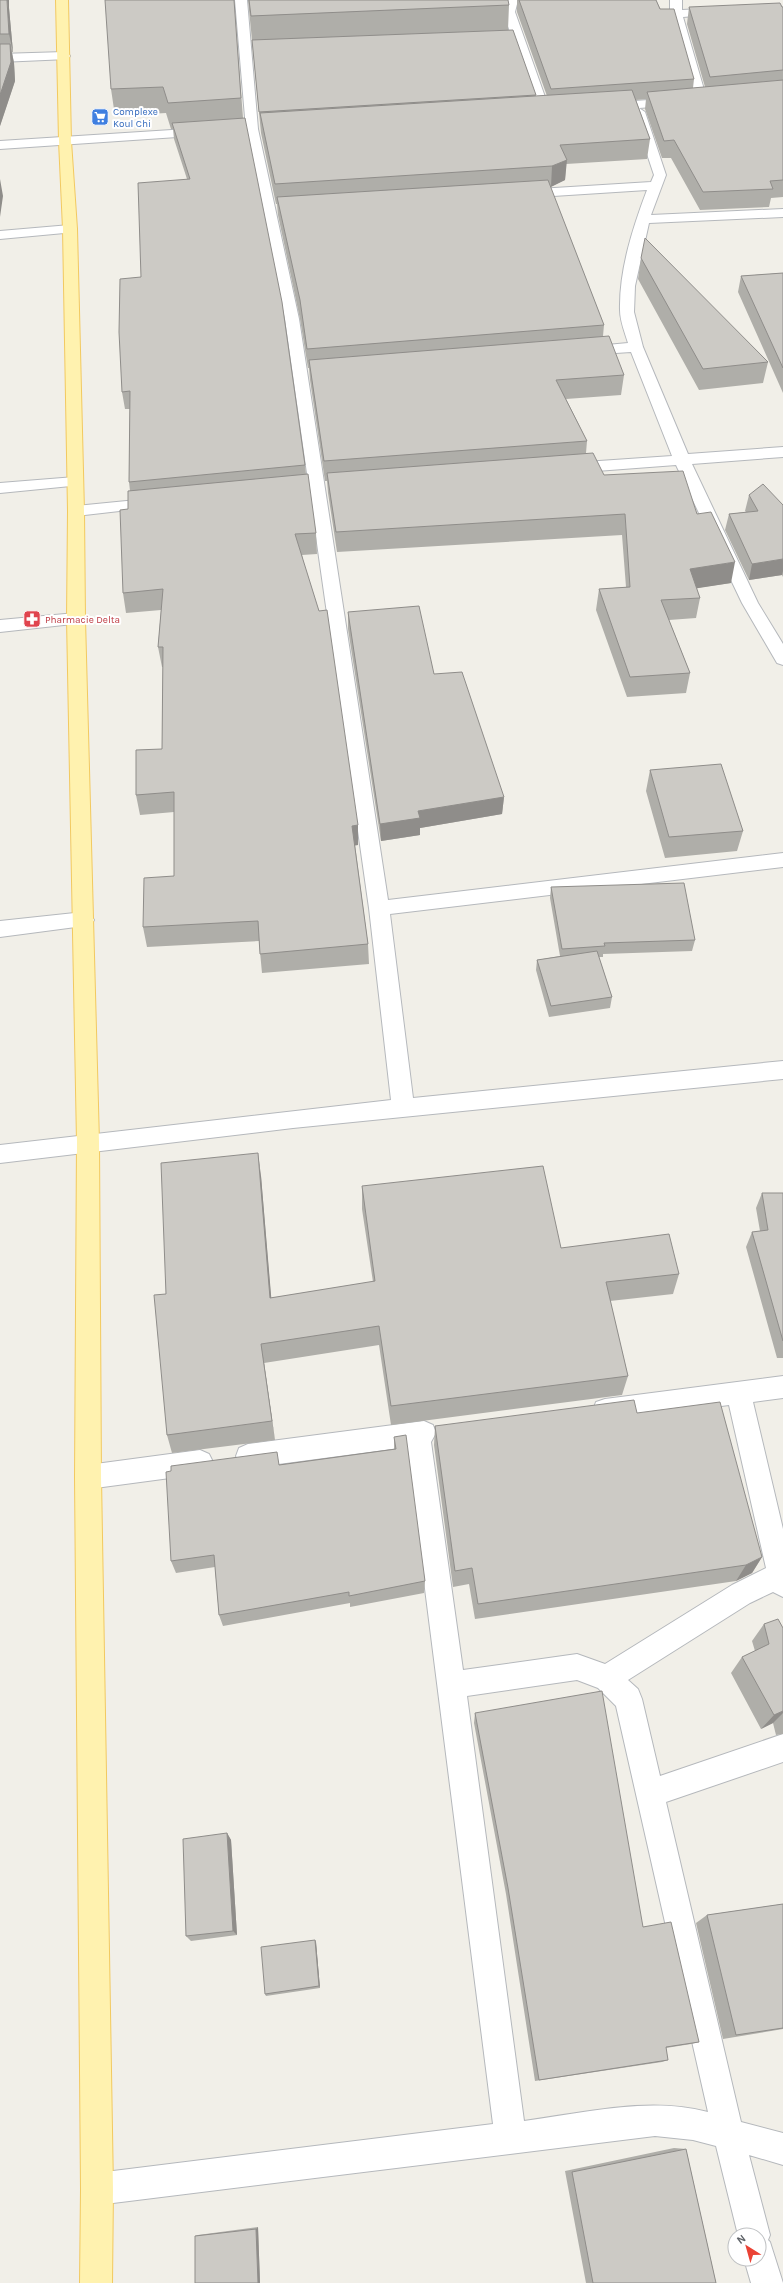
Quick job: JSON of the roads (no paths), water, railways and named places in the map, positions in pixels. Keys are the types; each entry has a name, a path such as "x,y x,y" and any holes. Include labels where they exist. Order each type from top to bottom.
{"main road":[{"path":"62,0 65,141 70,229 76,510 76,619 88,1142 88,1477 97,2189 96,2283"}],"street":[{"path":"241,0 249,47 252,129 292,319 301,375 379,908 403,1108"},
{"path":"512,0 509,12 544,111"},
{"path":"676,0 676,14 701,100"},
{"path":"676,14 730,10"},
{"path":"471,37 518,35"},
{"path":"0,58 64,56"},
{"path":"598,107 716,98"},
{"path":"636,105 660,175 657,186 647,205 628,286 627,312 636,347 682,460 750,603 783,659"},
{"path":"528,112 559,110"},
{"path":"236,130 268,128"},
{"path":"0,145 213,131"},
{"path":"507,195 657,186"},
{"path":"270,210 286,209"},
{"path":"643,219 783,213"},
{"path":"0,235 70,229"},
{"path":"574,352 636,347"},
{"path":"301,375 316,373"},
{"path":"555,469 783,452"},
{"path":"0,488 75,482"},
{"path":"76,510 170,502"},
{"path":"0,626 76,619"},
{"path":"379,908 783,860"},
{"path":"0,930 84,920"},
{"path":"0,1154 88,1142 403,1108 783,1070"},
{"path":"582,1413 783,1387"},
{"path":"607,1678 741,1594 782,1578 738,1392"},
{"path":"88,1477 449,1430"},
{"path":"418,1434 511,2139"},
{"path":"452,1685 577,1667 607,1678 628,1699 728,2133 752,2227"},
{"path":"650,1793 783,1748"},
{"path":"97,2189 655,2120 693,2124 783,2149"},
{"path":"763,2267 767,2283"}],"place":[{"name":"Complexe Koul Chi","path":"100,117"},
{"name":"Pharmacie Delta","path":"32,619"}]}
